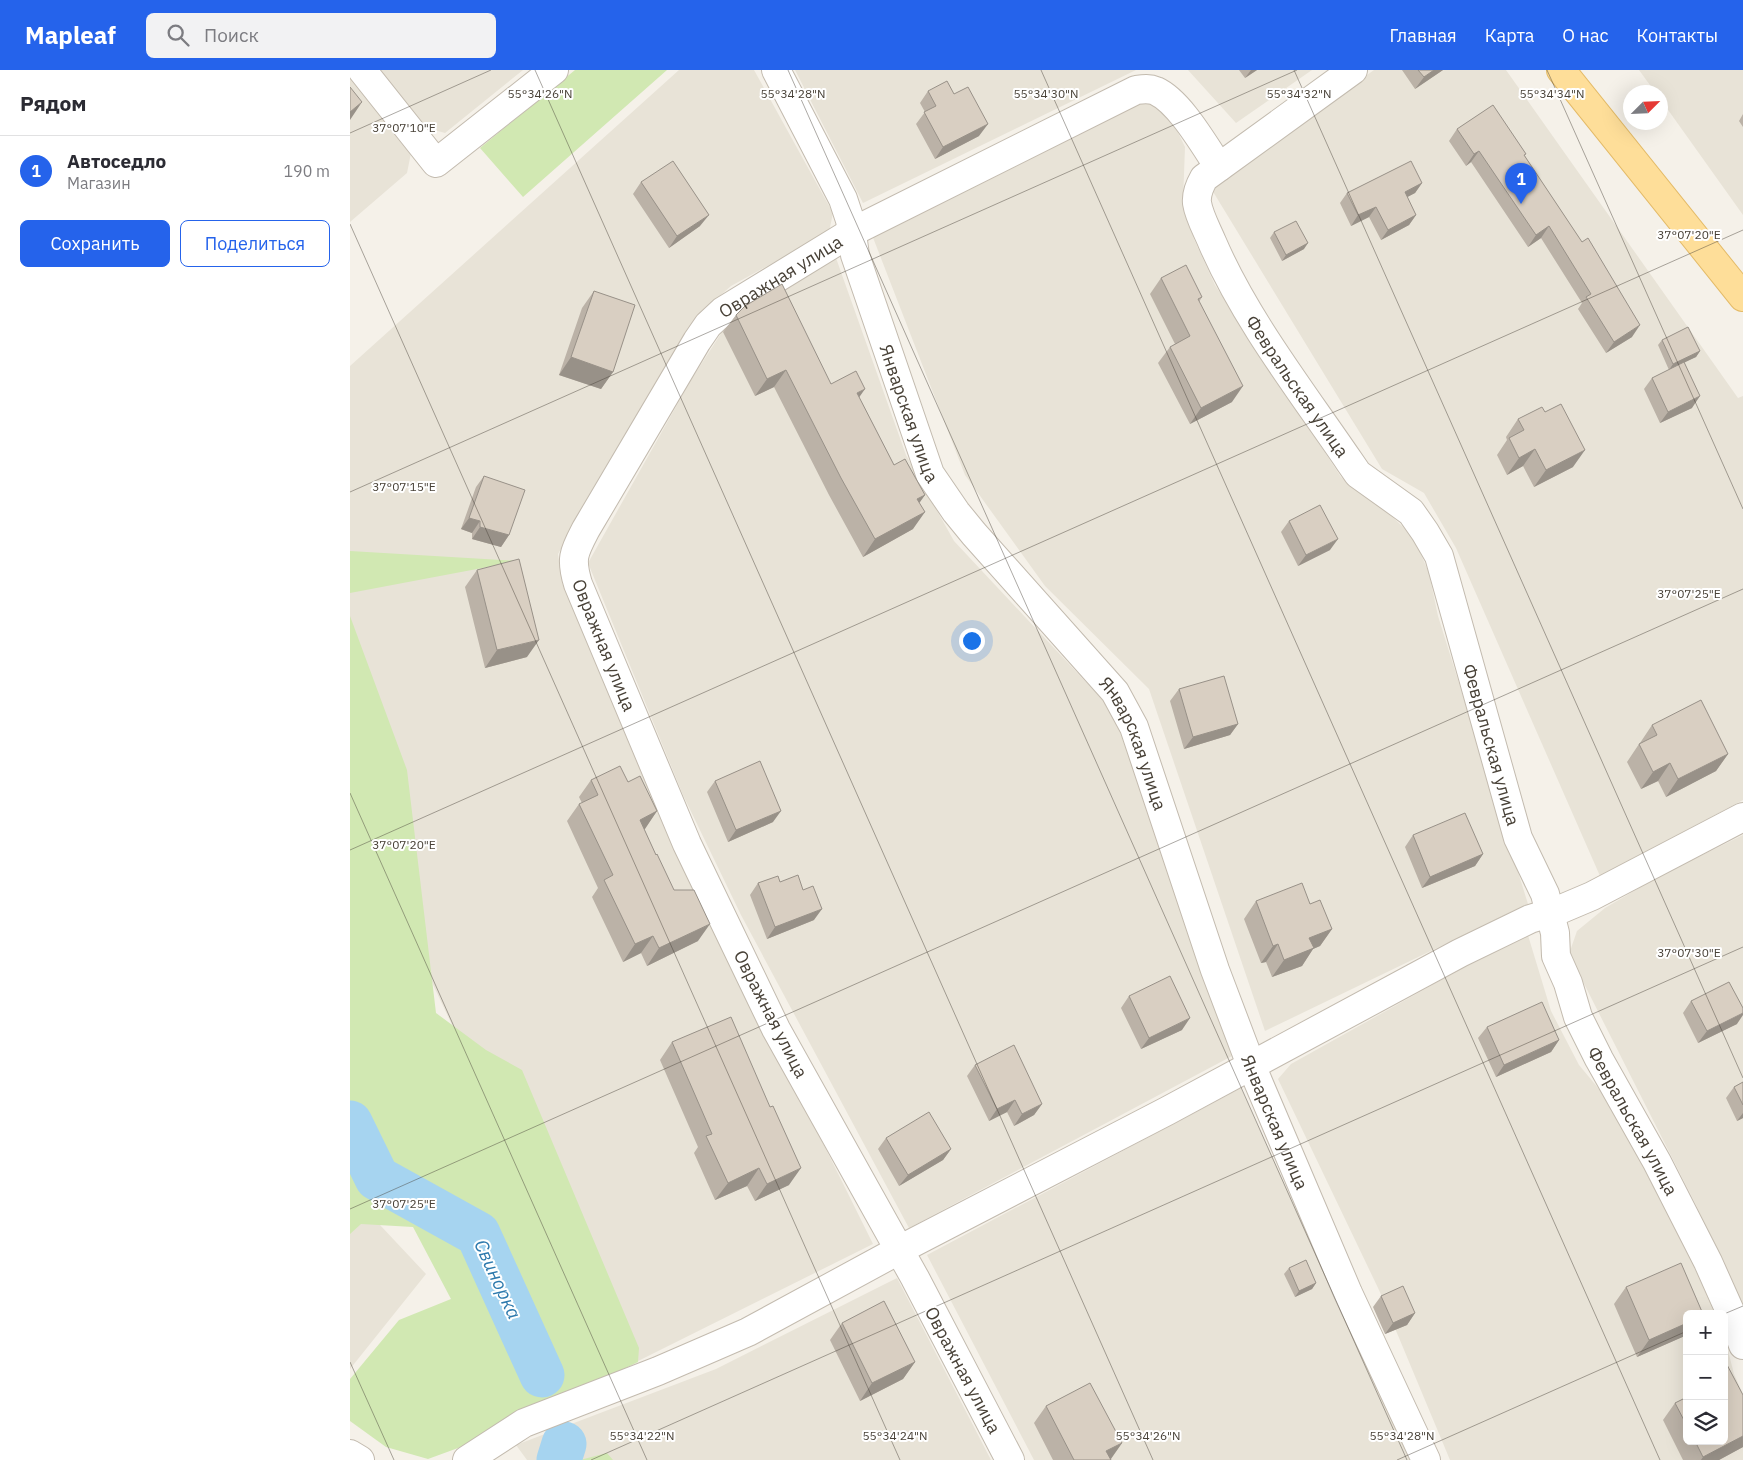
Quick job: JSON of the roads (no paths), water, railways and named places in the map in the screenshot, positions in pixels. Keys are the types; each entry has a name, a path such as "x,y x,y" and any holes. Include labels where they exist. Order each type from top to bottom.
{"main road":[{"path":"1561,70 1743,297"}],"street":[{"path":"362,70 436,163 554,70"},
{"name":"Январская улица","path":"776,70 843,199 850,220 855,255 930,474 974,534 1115,692 1134,727 1214,970 1251,1065 1348,1292 1426,1460"},
{"path":"1211,172 1353,70"},
{"name":"Овражная улица","path":"1010,1460 899,1250 776,1029 691,852 578,584 573,568 574,552 586,528 708,325 723,311 852,232 1136,90 1148,88 1157,91 1176,107 1195,131 1211,172"},
{"name":"Февральская улица","path":"1211,172 1199,185 1197,202 1219,259 1252,318 1358,474 1410,512 1425,532 1439,556 1518,838 1545,894 1555,933 1556,956 1568,983 1578,1017 1599,1059 1658,1162 1708,1262 1743,1345"},
{"path":"468,1460 524,1423 726,1343 899,1250 1168,1111 1460,953 1530,919 1592,896 1743,817"},
{"path":"350,1454 360,1460"}],"waterway":[{"name":"Свинорка","path":"350,1123 377,1178 478,1234 542,1375"},
{"name":"Свинорка","path":"559,1460 564,1444"}],"place":[{"name":"Автоседло","path":"1521,204"}]}
